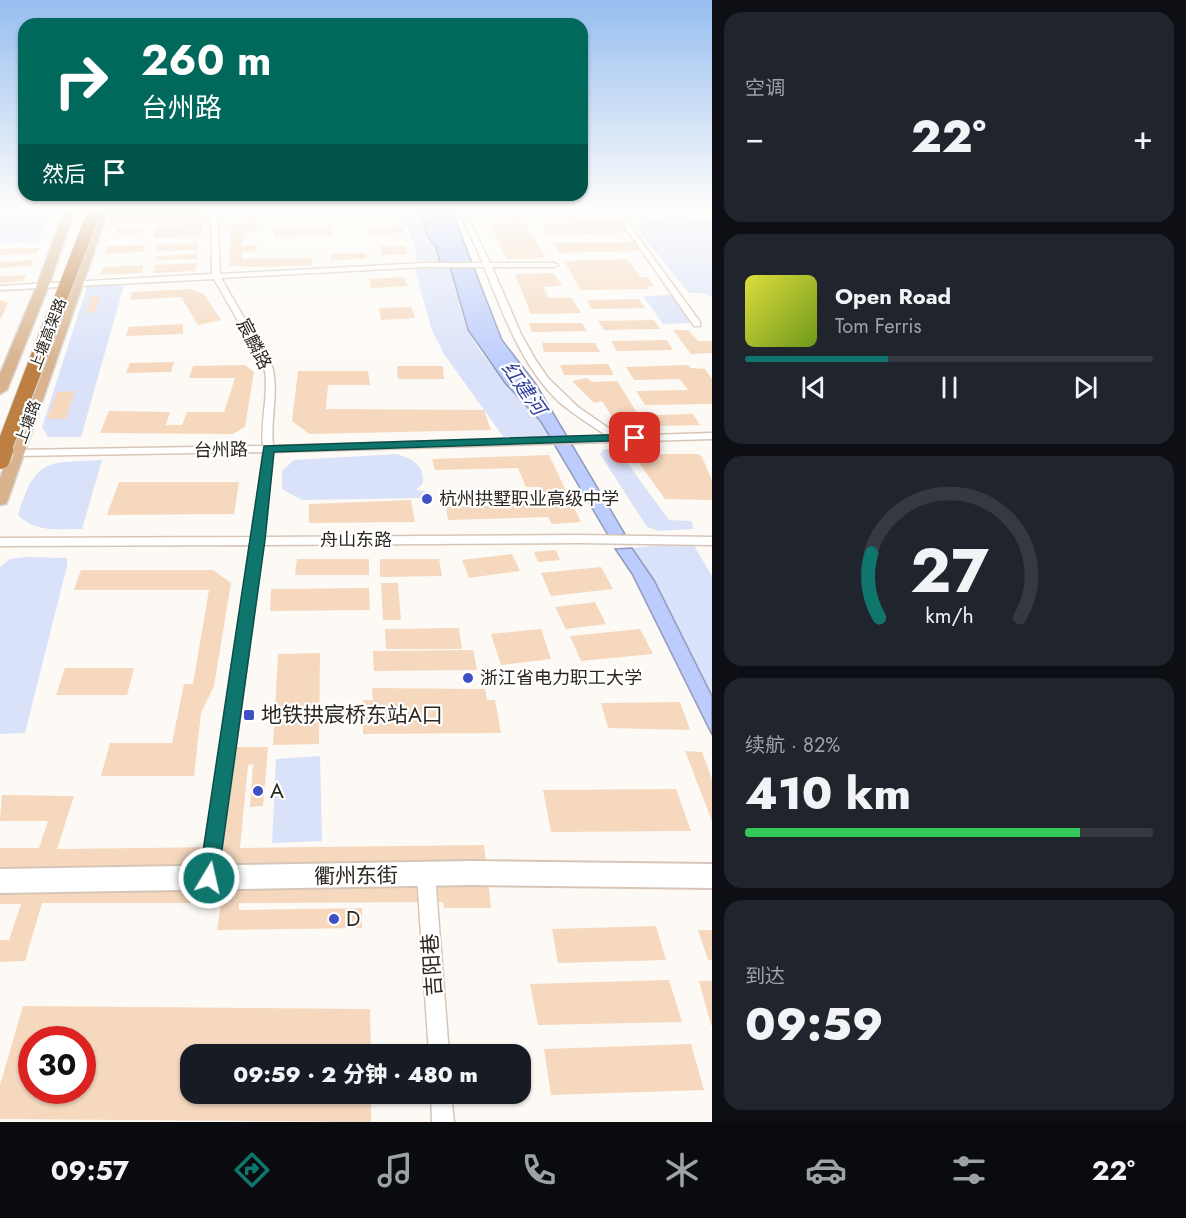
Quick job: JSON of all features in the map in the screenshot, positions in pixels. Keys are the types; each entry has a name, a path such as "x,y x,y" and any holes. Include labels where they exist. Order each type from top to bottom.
{"highway":[{"name":"上塘高架路","path":"0,421 63,261"},
{"name":"上塘高架路","path":"0,459 75,261"}],"main road":[{"path":"0,390 51,261"},
{"name":"上塘路","path":"0,500 86,261"}],"street":[{"path":"216,261 216,276"},
{"path":"486,261 522,343 539,371 560,397 617,438"},
{"path":"653,261 697,324"},
{"path":"0,288 425,265 554,265"},
{"name":"宸麟路","path":"209,878 258,540 268,449 266,428 271,378 268,366 216,276"},
{"name":"台州路","path":"17,453 268,449 712,436"},
{"name":"舟山东路","path":"0,542 579,539 712,541"},
{"name":"衢州东街","path":"0,881 426,874 712,876"},
{"name":"吉阳巷","path":"426,874 438,1044"},
{"path":"442,1104 443,1122"}],"shaded area":[{"path":"663,261 712,261 712,297 701,293 689,293"},
{"path":"451,268 468,331 487,360 532,412 552,440 507,442 444,354 431,328 415,269"},
{"path":"124,285 81,437 48,437 42,427 87,287"},
{"path":"673,295 693,323 663,324 643,296"},
{"path":"604,449 617,449 669,520 691,521 694,529 659,531 647,527 600,454"},
{"path":"397,454 412,460 419,467 423,483 416,490 425,491 426,498 302,500 282,489 282,471 294,460"},
{"path":"102,460 82,529 40,527 32,525 18,515 31,482 46,467 56,463"},
{"path":"692,542 712,576 712,696 654,580 632,548"},
{"path":"67,558 67,566 25,733 0,734 0,567 10,559"},
{"path":"320,756 322,841 272,843 276,759"}],"water":[{"name":"红建河","path":"471,261 502,340 536,384 625,534 609,537 541,422 505,383 468,330 449,263 440,262"},
{"path":"632,548 654,580 712,696 712,735 632,574 615,549"}],"building":[{"path":"33,261 31,266 0,268 0,262"},
{"path":"229,261 311,261 312,265 256,267 229,266"},
{"path":"564,261 629,261 641,277 647,277 654,286 648,286 649,289 581,290"},
{"path":"197,263 196,271 154,273 155,265"},
{"path":"143,265 142,273 100,275 103,267"},
{"path":"554,273 562,286 543,287 549,298 572,298 581,313 531,314 515,274"},
{"path":"26,275 24,281 0,283 0,276"},
{"path":"404,277 408,286 371,288 369,279"},
{"path":"190,289 204,294 221,320 198,325 181,297 130,300 132,292"},
{"path":"91,296 100,296 95,312 86,313"},
{"path":"639,299 645,308 592,309 587,300"},
{"path":"0,300 8,303 0,320"},
{"path":"411,307 415,318 381,320 379,308"},
{"path":"654,320 660,329 604,330 598,321"},
{"path":"529,323 582,323 587,331 532,332"},
{"path":"183,324 183,334 126,336 129,327"},
{"path":"673,330 688,330 698,341 712,341 712,353 691,354"},
{"path":"667,340 673,350 617,351 611,341"},
{"path":"542,343 595,343 600,352 544,352"},
{"path":"174,362 171,372 126,373 130,363"},
{"path":"608,364 614,375 564,375 560,365"},
{"path":"245,365 254,372 245,427 233,434 100,433 109,411 170,412 166,425 182,425 187,412 224,412 235,378 189,378 193,366"},
{"path":"688,365 691,368 705,369 712,379 712,404 645,405 636,391 688,390 680,379 634,380 626,367"},
{"path":"397,366 443,366 444,379 398,379"},
{"path":"298,371 368,371 370,385 328,385 326,409 484,410 491,430 309,434 292,421"},
{"path":"587,378 592,382 617,381 639,416 613,418 602,401 594,403 572,381"},
{"path":"75,391 66,419 47,419 57,392"},
{"path":"693,414 700,425 660,426 659,423 644,424 641,418 653,417 652,415"},
{"path":"638,454 698,454 702,457 712,480 712,500 665,499 634,456"},
{"path":"549,455 581,522 552,524 548,517 448,520 446,507 549,504 541,487 526,487 518,468 435,470 432,459"},
{"path":"119,482 239,482 234,514 107,515"},
{"path":"411,500 415,522 309,523 309,504"},
{"path":"556,550 560,560 538,562 534,552"},
{"path":"512,554 520,571 469,578 462,560"},
{"path":"297,559 369,559 369,575 295,575"},
{"path":"380,559 439,559 442,576 380,577"},
{"path":"601,567 613,589 551,596 541,573"},
{"path":"81,570 213,570 231,583 214,686 201,713 194,776 101,776 110,743 172,743 184,684 193,684 209,590 74,590"},
{"path":"381,583 398,583 401,620 383,620"},
{"path":"369,588 370,610 270,611 271,589"},
{"path":"595,602 606,624 566,629 555,607"},
{"path":"459,628 462,649 386,649 385,629"},
{"path":"541,629 551,659 501,665 491,634"},
{"path":"640,629 653,654 581,661 570,636"},
{"path":"473,650 477,670 374,671 373,651"},
{"path":"320,653 319,744 273,745 278,654"},
{"path":"65,668 134,668 127,695 56,695"},
{"path":"372,688 485,689 487,700 495,700 501,733 363,734 363,700 373,700"},
{"path":"680,702 690,730 608,728 601,703"},
{"path":"236,747 268,747 263,806 250,807 253,764 248,765 240,848 484,845 491,908 444,908 443,902 239,903 239,910 362,908 362,928 217,930 221,903 42,903 25,961 0,962 0,940 9,940 21,904 0,904 0,848 39,848 48,821 0,821 2,795 74,796 57,849 224,847"},
{"path":"685,751 702,752 712,779 712,821"},
{"path":"676,789 691,831 551,832 543,790"},
{"path":"656,926 666,960 558,963 552,929"},
{"path":"698,930 712,930 712,960 708,960"},
{"path":"669,980 682,1022 538,1025 530,984"},
{"path":"699,981 712,981 712,1025 711,1025"},
{"path":"23,1006 370,1009 371,1044 180,1044 180,1104 371,1104 371,1122 0,1119 0,1085"},
{"path":"691,1044 704,1090 551,1095 544,1049"}],"place":[{"name":"杭州拱墅职业高级中学","path":"427,499"},
{"name":"浙江省电力职工大学","path":"468,678"},
{"name":"地铁拱宸桥东站A口","path":"249,715"},
{"name":"A","path":"258,791"},
{"name":"D","path":"334,919"}],"route":[{"path":"209,878 258,540 268,449 635,438"}]}
